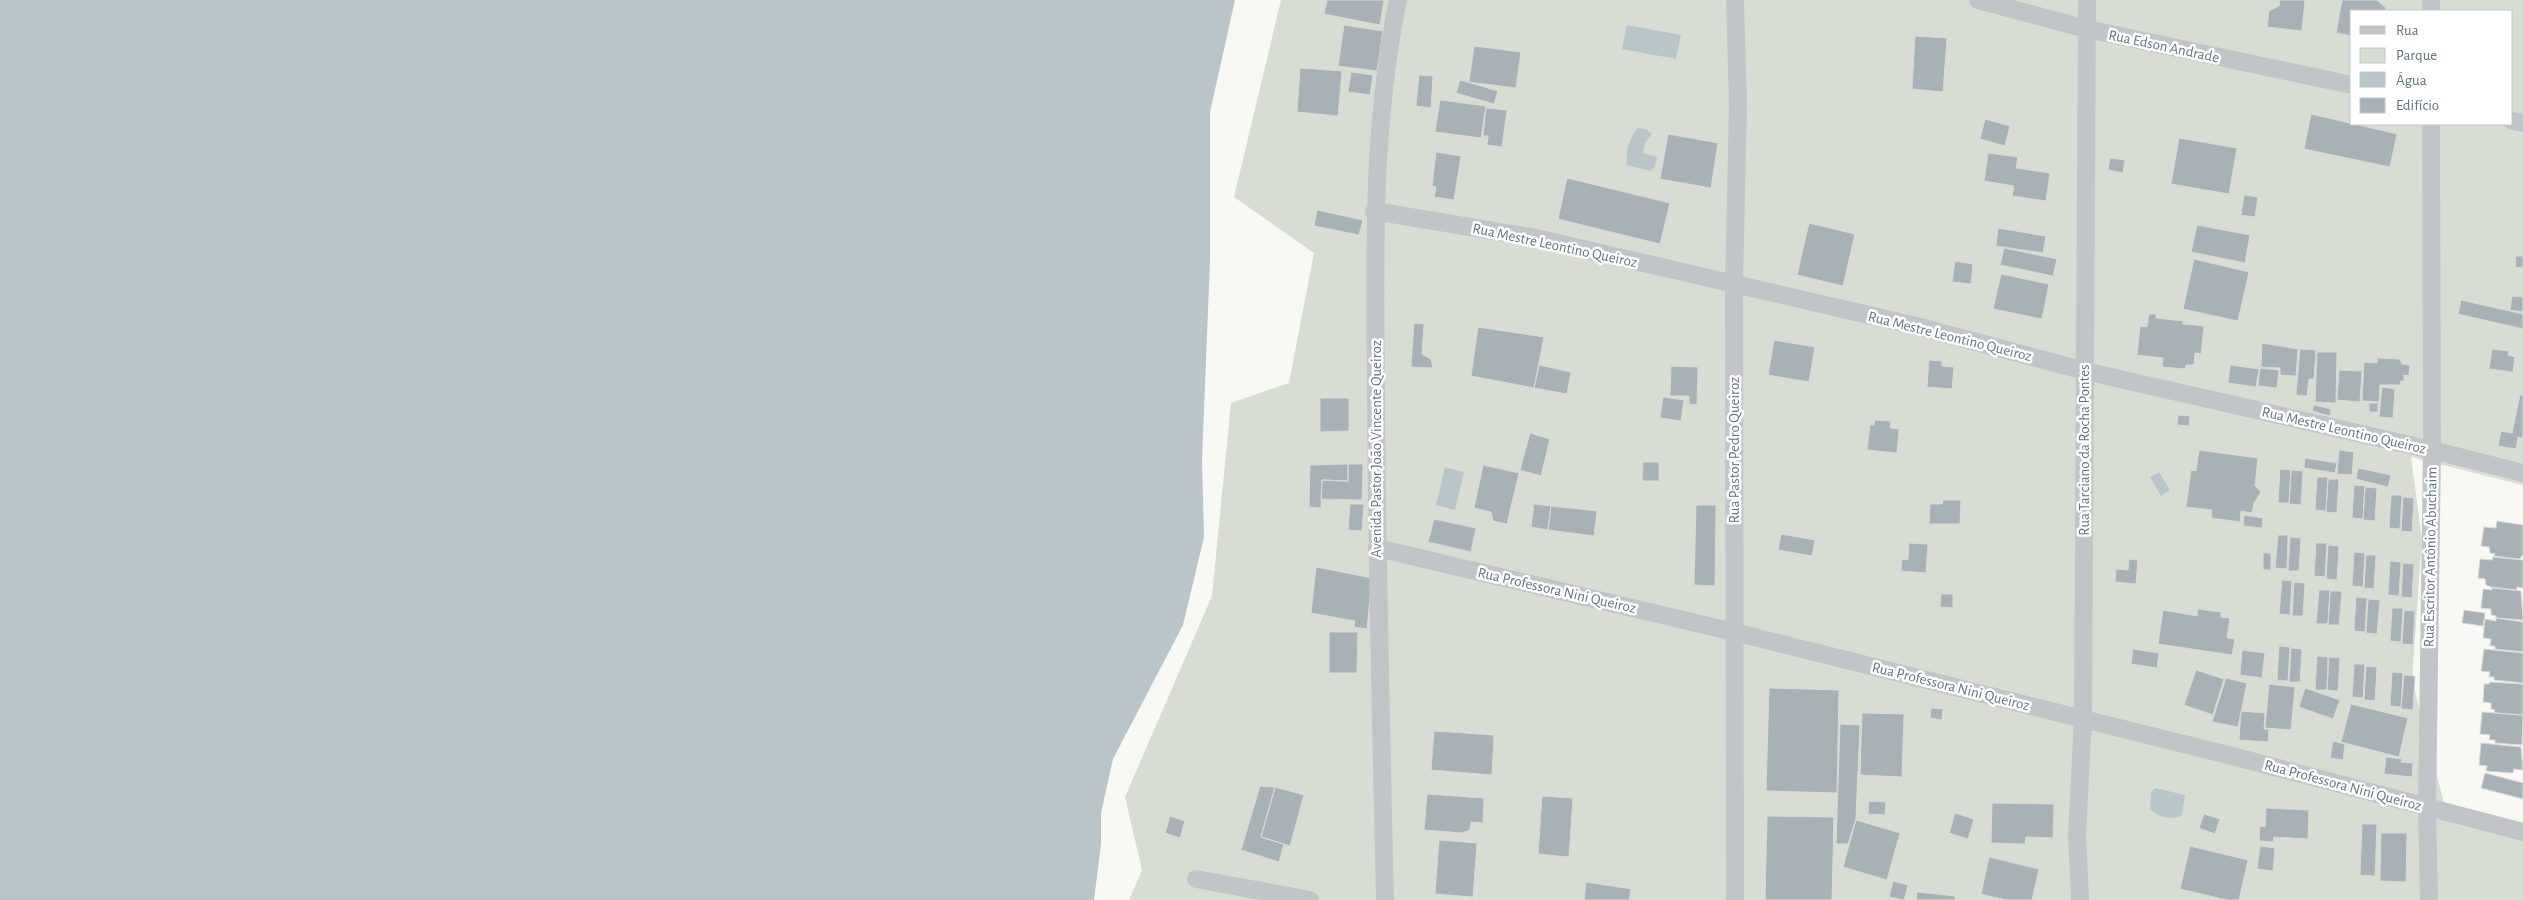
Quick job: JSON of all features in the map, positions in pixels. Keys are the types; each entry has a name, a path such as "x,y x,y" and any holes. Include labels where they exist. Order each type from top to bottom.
{"street":[{"name":"Avenida Pastor João Vincente Queiroz","path":"1385,900 1377,548 1374,211 1380,112 1398,0"},
{"name":"Rua Pastor Pedro Queiroz","path":"1735,0 1738,104 1734,284 1735,900"},
{"name":"Rua Edson Andrade","path":"1978,0 2087,29 2350,85"},
{"name":"Rua Tarciano da Rocha Pontes","path":"2080,900 2077,835 2084,719 2087,0"},
{"name":"Rua Escritor Antônio Abuchaim","path":"2429,900 2427,808 2432,450 2431,125"},
{"name":"Rua Mestre Leontino Queiroz","path":"1374,211 1536,238 1916,326 2085,370 2432,450 2523,473"},
{"name":"Rua Professora Nini Queiroz","path":"1377,548 1734,632 2084,719 2523,832"},
{"path":"1196,879 1310,900"}],"green space":[{"path":"1281,0 2523,0 2523,485 2411,457 2422,539 2412,680 2449,822 2523,841 2523,900 1129,900 1142,870 1125,797 1212,596 1231,403 1289,383 1314,253 1234,197"}],"water":[{"path":"0,0 1235,0 1210,112 1210,260 1202,460 1204,537 1183,625 1113,759 1101,813 1101,844 1094,900 0,900"},
{"path":"1627,25 1681,35 1676,59 1622,49"},
{"path":"1638,128 1646,129 1652,134 1645,143 1643,153 1657,157 1655,166 1650,171 1627,165 1628,145"},
{"path":"1445,467 1464,472 1455,510 1436,505"},
{"path":"2159,472 2170,490 2161,496 2150,477"},
{"path":"2155,788 2185,795 2182,815 2174,818 2165,817 2150,809 2151,792"}],"building":[{"path":"1327,0 1384,0 1380,25 1324,14"},
{"path":"2280,0 2305,0 2302,31 2267,27 2269,11 2279,6"},
{"path":"2342,0 2377,0 2386,8 2386,10 2350,10 2350,36 2336,33"},
{"path":"1344,25 1383,31 1377,71 1338,66"},
{"path":"1915,36 1947,38 1943,92 1912,89"},
{"path":"1474,46 1521,52 1516,88 1469,82"},
{"path":"1300,68 1342,71 1338,116 1297,112"},
{"path":"1351,72 1373,75 1370,95 1348,92"},
{"path":"1419,75 1433,76 1431,108 1416,106"},
{"path":"1460,80 1498,91 1494,104 1456,93"},
{"path":"1440,100 1486,106 1481,138 1435,132"},
{"path":"1486,108 1507,110 1502,147 1487,145 1488,136 1483,136"},
{"path":"2311,114 2350,123 2350,125 2358,125 2397,134 2390,167 2304,149"},
{"path":"1985,119 2010,126 2005,146 1980,139"},
{"path":"1668,134 1718,143 1711,188 1660,179"},
{"path":"2179,138 2237,148 2229,194 2171,184"},
{"path":"1436,152 1461,156 1454,200 1434,197 1436,187 1432,186"},
{"path":"1988,153 2018,157 2016,168 2050,173 2046,201 2012,196 2014,186 1984,181"},
{"path":"2110,158 2125,160 2123,173 2108,170"},
{"path":"1567,178 1670,203 1660,244 1558,219"},
{"path":"2244,195 2258,197 2255,217 2241,215"},
{"path":"1317,210 1363,220 1359,235 1314,226"},
{"path":"1809,223 1855,234 1843,286 1797,275"},
{"path":"2197,225 2250,235 2245,263 2191,252"},
{"path":"1998,228 2046,236 2043,253 1996,246"},
{"path":"2004,248 2057,259 2053,276 2000,265"},
{"path":"2516,256 2523,256 2523,268 2515,267"},
{"path":"2194,259 2249,272 2238,321 2183,309"},
{"path":"1955,261 1973,264 1971,284 1952,282"},
{"path":"2001,274 2049,284 2042,319 1993,309"},
{"path":"2512,296 2523,297 2523,312 2510,310"},
{"path":"2461,300 2523,314 2523,329 2458,314"},
{"path":"2149,314 2156,314 2156,318 2183,321 2183,324 2204,326 2201,354 2195,353 2194,365 2186,365 2185,369 2162,367 2163,358 2137,355 2140,326 2147,327"},
{"path":"1414,323 1424,324 1422,354 1431,359 1433,368 1411,367"},
{"path":"1478,327 1544,337 1534,388 1471,376"},
{"path":"1774,340 1815,347 1809,382 1768,375"},
{"path":"2262,343 2298,349 2296,376 2280,375 2280,368 2261,367"},
{"path":"2300,349 2316,350 2314,379 2309,379 2307,396 2296,395"},
{"path":"2492,349 2509,351 2508,355 2515,357 2513,372 2489,369"},
{"path":"2317,352 2337,352 2336,403 2315,402"},
{"path":"2377,358 2400,359 2402,364 2410,365 2409,376 2404,375 2404,381 2401,381 2400,385 2380,385 2379,402 2362,401 2364,362 2377,363"},
{"path":"1929,360 1942,361 1942,366 1954,367 1952,389 1927,387"},
{"path":"1539,365 1571,372 1567,394 1534,388"},
{"path":"2230,365 2259,369 2256,387 2228,383"},
{"path":"1671,366 1698,367 1697,405 1689,404 1689,396 1670,396"},
{"path":"2260,368 2279,370 2277,388 2258,386"},
{"path":"2339,370 2362,371 2360,402 2337,400"},
{"path":"2382,387 2395,389 2393,418 2379,417"},
{"path":"2520,395 2523,395 2523,438 2518,437 2516,449 2498,446 2501,431 2512,433"},
{"path":"1663,397 1684,400 1681,421 1660,418"},
{"path":"1320,398 1349,398 1349,431 1320,432"},
{"path":"2369,403 2378,403 2378,412 2369,412"},
{"path":"2314,405 2331,409 2330,416 2312,411"},
{"path":"2178,415 2190,416 2189,426 2177,425"},
{"path":"1875,420 1891,421 1890,428 1899,429 1897,453 1867,450 1870,425 1874,425"},
{"path":"1530,433 1550,439 1541,476 1520,470"},
{"path":"2199,450 2258,458 2255,486 2261,492 2254,503 2252,513 2241,511 2240,522 2211,518 2212,510 2186,507 2191,470 2196,471"},
{"path":"2339,450 2354,452 2352,475 2337,474"},
{"path":"2305,458 2337,463 2335,473 2304,468"},
{"path":"1643,462 1659,462 1659,481 1642,481"},
{"path":"1348,464 1348,481 1322,480 1321,508 1309,507 1310,465"},
{"path":"1348,464 1363,464 1362,500 1321,499 1322,480 1348,481"},
{"path":"1483,465 1519,473 1507,524 1493,521 1491,512 1474,508"},
{"path":"2358,468 2391,475 2388,487 2356,479"},
{"path":"2280,469 2291,470 2289,503 2278,503"},
{"path":"2291,470 2303,471 2301,505 2289,504"},
{"path":"2317,477 2328,477 2326,511 2315,510"},
{"path":"2328,479 2339,479 2337,513 2326,512"},
{"path":"2354,485 2365,486 2363,519 2352,518"},
{"path":"2365,487 2377,488 2375,521 2363,520"},
{"path":"2391,495 2402,495 2400,529 2389,528"},
{"path":"2403,497 2414,498 2412,532 2401,531"},
{"path":"1943,500 1961,500 1960,524 1929,524 1930,504 1942,504"},
{"path":"1350,504 1364,504 1362,531 1348,530"},
{"path":"1534,504 1551,506 1548,530 1531,527"},
{"path":"1696,505 1716,505 1715,586 1694,585"},
{"path":"1551,506 1597,511 1594,536 1548,530"},
{"path":"2244,515 2263,518 2262,528 2243,526"},
{"path":"1434,519 1476,528 1471,552 1428,542"},
{"path":"2497,521 2523,525 2523,555 2519,559 2494,556 2495,554 2490,553 2489,547 2481,546 2484,527 2496,528"},
{"path":"1781,534 1815,540 1812,556 1778,550"},
{"path":"2278,535 2288,535 2287,569 2275,568"},
{"path":"2290,537 2301,538 2299,571 2288,571"},
{"path":"1909,543 1928,544 1926,573 1901,571 1902,559 1908,560"},
{"path":"2316,543 2327,543 2325,577 2314,576"},
{"path":"2328,545 2339,546 2337,580 2326,579"},
{"path":"2354,552 2365,553 2363,587 2352,586"},
{"path":"2263,553 2271,553 2271,570 2263,570"},
{"path":"2366,555 2376,555 2374,589 2364,588"},
{"path":"2493,557 2523,560 2523,588 2517,587 2517,590 2491,587 2486,585 2485,579 2478,578 2480,559 2492,560"},
{"path":"2129,559 2138,560 2136,584 2115,582 2116,569 2128,570"},
{"path":"2390,561 2401,562 2399,596 2388,595"},
{"path":"2403,563 2414,564 2412,598 2401,597"},
{"path":"1316,567 1372,578 1367,629 1354,627 1355,621 1311,613"},
{"path":"2282,580 2292,581 2290,615 2279,614"},
{"path":"2294,582 2305,583 2303,616 2292,616"},
{"path":"2492,588 2521,591 2523,620 2496,618 2496,616 2491,615 2491,609 2481,608 2483,589 2492,590"},
{"path":"2319,590 2330,590 2328,624 2316,624"},
{"path":"2330,591 2342,591 2339,625 2328,625"},
{"path":"1941,594 1953,594 1953,608 1940,607"},
{"path":"2356,597 2367,598 2365,632 2354,631"},
{"path":"2368,599 2380,600 2377,634 2366,633"},
{"path":"2392,608 2403,608 2401,642 2390,641"},
{"path":"2198,609 2221,612 2221,617 2230,618 2227,638 2235,639 2232,655 2158,644 2163,610 2197,616"},
{"path":"2404,610 2415,611 2413,645 2402,644"},
{"path":"2464,610 2485,613 2483,626 2462,623"},
{"path":"2496,618 2523,622 2523,652 2495,649 2495,646 2490,646 2491,639 2483,638 2485,619 2496,621"},
{"path":"1329,632 1358,632 1357,673 1329,673"},
{"path":"2279,646 2290,647 2288,681 2277,680"},
{"path":"2291,648 2302,649 2300,682 2289,682"},
{"path":"2133,649 2159,653 2157,668 2131,664"},
{"path":"2484,649 2523,653 2523,683 2494,680 2494,677 2489,677 2490,672 2481,671"},
{"path":"2242,650 2265,653 2262,678 2240,675"},
{"path":"2317,656 2328,657 2327,690 2315,690"},
{"path":"2329,657 2340,658 2338,691 2327,690"},
{"path":"2354,664 2365,664 2363,698 2352,697"},
{"path":"2366,666 2377,667 2375,701 2364,700"},
{"path":"2196,670 2224,679 2213,715 2184,705"},
{"path":"2392,672 2403,673 2401,707 2390,706"},
{"path":"2404,675 2415,676 2413,710 2401,709"},
{"path":"2226,678 2247,683 2238,727 2212,722"},
{"path":"2490,682 2523,684 2523,715 2494,713 2495,710 2491,709 2491,703 2483,702 2484,684 2489,684"},
{"path":"2269,684 2295,687 2291,730 2265,728"},
{"path":"1769,688 1839,690 1837,793 1766,791"},
{"path":"2305,688 2340,700 2333,719 2299,707"},
{"path":"2351,704 2408,718 2399,757 2341,742"},
{"path":"1931,708 1943,709 1942,720 1930,718"},
{"path":"2241,711 2265,713 2264,729 2269,729 2268,742 2239,740"},
{"path":"2482,712 2523,715 2522,745 2495,743 2495,740 2489,740 2490,735 2480,734"},
{"path":"1862,713 1904,714 1902,777 1860,775"},
{"path":"1840,724 1860,725 1856,818 1848,844 1836,844"},
{"path":"1434,731 1494,735 1492,775 1431,770"},
{"path":"2333,741 2345,744 2343,760 2330,758"},
{"path":"2481,743 2521,747 2523,770 2514,769 2513,773 2486,771 2487,766 2479,765"},
{"path":"2386,757 2402,759 2401,762 2413,763 2412,777 2384,774"},
{"path":"2485,773 2523,783 2523,799 2481,788"},
{"path":"1260,786 1275,787 1261,837 1284,844 1279,862 1241,850"},
{"path":"1275,787 1304,795 1290,846 1261,837"},
{"path":"1427,794 1484,798 1483,823 1471,822 1470,830 1462,833 1424,830"},
{"path":"1542,796 1573,798 1569,857 1538,854"},
{"path":"1869,801 1886,802 1885,815 1868,814"},
{"path":"1992,803 2054,804 2053,838 2026,837 2025,844 1991,843"},
{"path":"2266,808 2309,810 2308,839 2274,837 2273,842 2259,841 2260,826 2265,827"},
{"path":"1955,813 1974,819 1968,839 1949,833"},
{"path":"2204,814 2220,819 2215,834 2199,828"},
{"path":"1170,816 1185,821 1180,838 1165,833"},
{"path":"1767,816 1834,817 1832,900 1765,900"},
{"path":"1856,820 1900,833 1887,880 1843,867"},
{"path":"2362,824 2377,824 2375,876 2360,875"},
{"path":"2381,833 2407,833 2406,882 2380,881"},
{"path":"1439,840 1477,843 1473,897 1435,894"},
{"path":"2190,846 2248,860 2239,900 2227,900 2180,889"},
{"path":"2260,846 2275,848 2273,871 2257,869"},
{"path":"1989,857 2039,869 2032,900 2006,900 1981,894"},
{"path":"1893,881 1908,885 1904,900 1889,897"},
{"path":"1586,882 1631,889 1629,900 1584,900"},
{"path":"1917,892 1955,896 1955,900 1916,900"}]}
